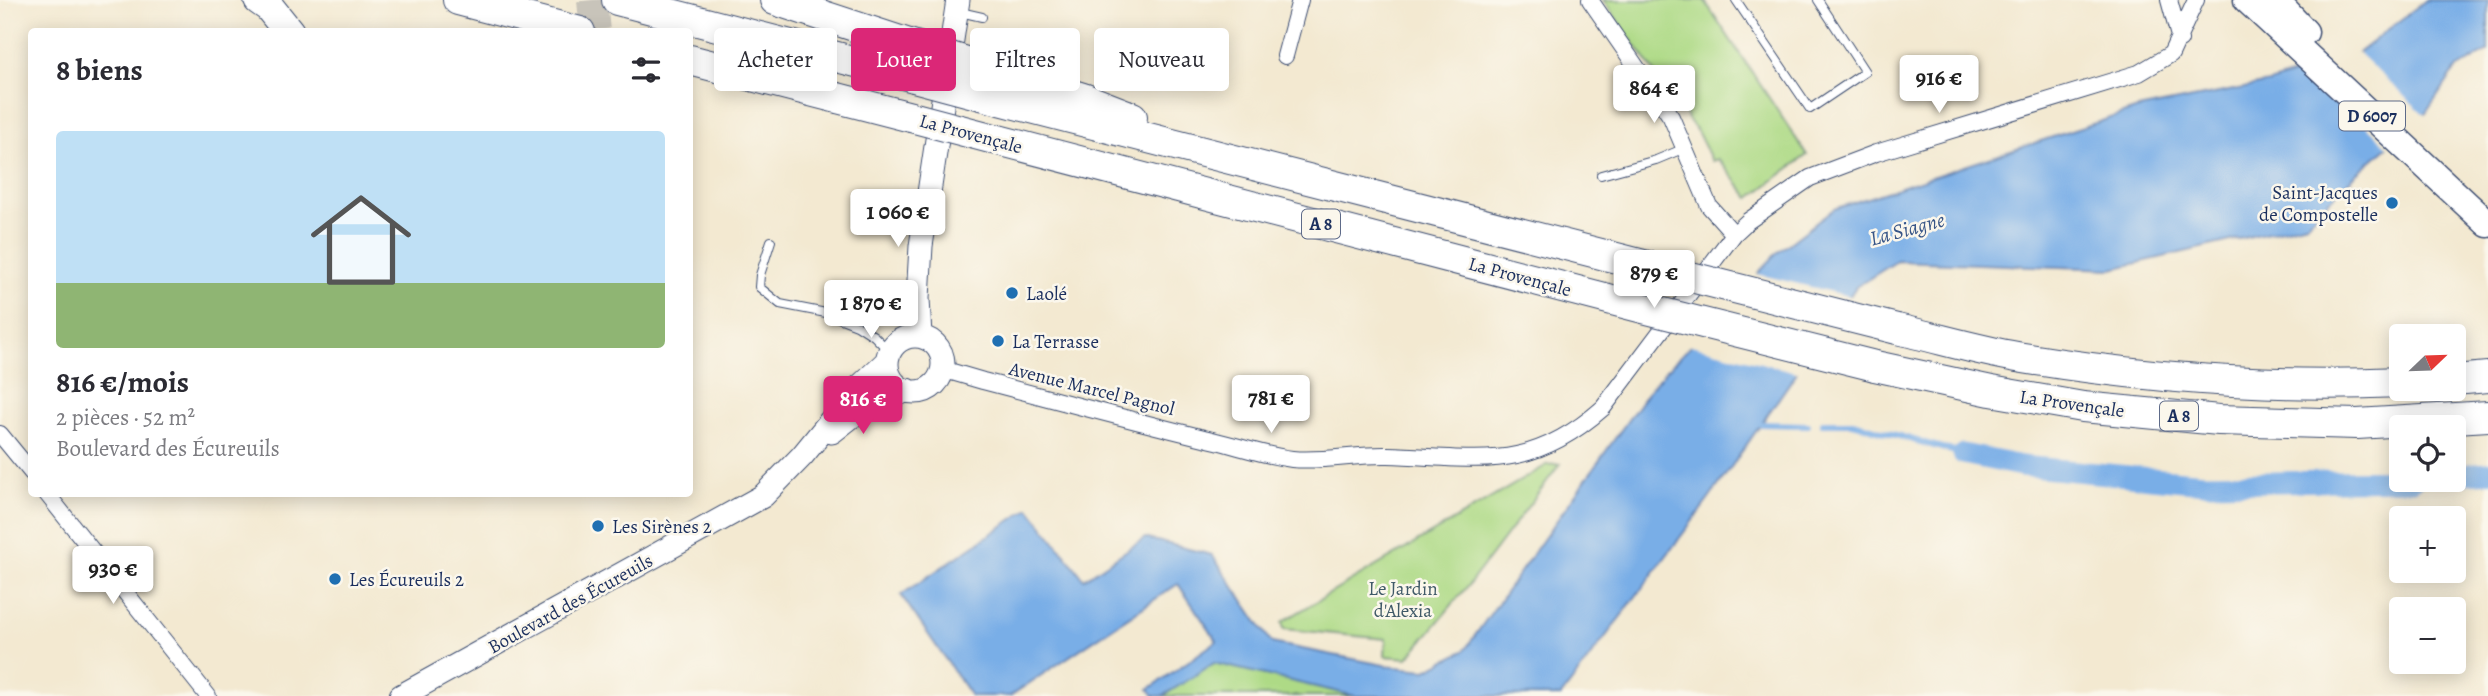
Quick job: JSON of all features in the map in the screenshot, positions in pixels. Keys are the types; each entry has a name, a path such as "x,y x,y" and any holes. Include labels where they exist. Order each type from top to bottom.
{"highway":[{"path":"259,0 269,7 286,28"},
{"path":"458,0 565,28"},
{"name":"La Provençale","path":"617,0 914,77 970,82"},
{"path":"775,0 915,46 970,72"},
{"name":"La Provençale","path":"696,63 1643,308 1875,366 1990,391 2083,407 2219,420 2357,424 2488,416"},
{"name":"La Provençale","path":"1016,91 1222,158 1897,329 2014,356 2088,368 2222,381 2389,383"},
{"path":"2466,379 2488,377"}],"main road":[{"name":"D 6007","path":"2248,0 2310,49 2444,172 2488,203"},
{"name":"D 6007","path":"2275,0 2289,10 2310,49"},
{"name":"D 6007","path":"2444,172 2488,225"}],"street":[{"path":"1285,56 1300,0"},
{"path":"1590,0 1671,117 1709,206 1734,234"},
{"path":"2169,0 2180,40"},
{"path":"2180,40 2196,0"},
{"path":"920,336 920,246 957,6"},
{"name":"Avenue Marcel Pagnol","path":"942,369 983,382 1292,458 1384,455 1506,458 1540,449 1584,424 1603,408 1734,234 1748,221 1810,178 1876,153 2139,73 2171,54 2180,40"},
{"path":"920,336 929,339 940,352 942,369 939,377 928,388 912,391 897,385 891,378 888,356 902,338 920,336"},
{"name":"Boulevard des Écureuils","path":"401,696 763,496 802,456 855,391 888,356"},
{"name":"Boulevard des Écureuils","path":"802,456 855,414 907,390"},
{"path":"0,434 28,469"},
{"path":"49,497 208,696"}],"lane":[{"path":"1736,0 1810,109 1865,72 1818,0"},
{"path":"957,6 982,18"},
{"path":"1601,175 1656,160 1686,148"},
{"path":"771,241 759,287 780,304 826,313 857,325 874,336 888,356"}],"green space":[{"path":"1603,0 1704,0 1807,155 1750,198 1718,159 1712,161 1698,133"},
{"name":"Le Jardin d'Alexia","path":"1560,464 1471,582 1408,658 1385,656 1386,639 1284,629 1282,622 1547,465"},
{"path":"1214,663 1355,696 1163,696"}],"water":[{"name":"La Siagne","path":"2426,0 2488,0 2488,51 2456,69 2426,113 2354,176 2307,223 2112,269 1897,261 1856,287 1709,499 1561,696 1355,696 1214,663 1163,696 1154,696 1149,689 1217,641 1178,584 1010,696 971,696 901,595 1029,508 1084,579 1145,538 1212,555 1272,643 1394,667 1426,670 1464,651 1653,385 1777,253 1834,209 2138,109 2269,83 2355,55"}],"pier":[{"path":"2355,50 2427,117 2391,149 2305,68"},
{"path":"1753,273 1853,297 1800,373 1687,344"}],"waterway":[{"path":"1822,423 1853,423 1963,454"},
{"path":"1761,424 1808,425"},
{"path":"1963,454 2021,466 2205,483 2389,480"},
{"path":"2466,474 2488,472"}],"tunnel":[{"path":"592,0 595,28"}],"place":[{"name":"Saint-Jacques de Compostelle","path":"2392,203"},
{"name":"Laolé","path":"1012,293"},
{"name":"La Terrasse","path":"998,341"},
{"name":"Les Sirènes 2","path":"598,526"},
{"name":"Les Écureuils 2","path":"335,579"}]}
